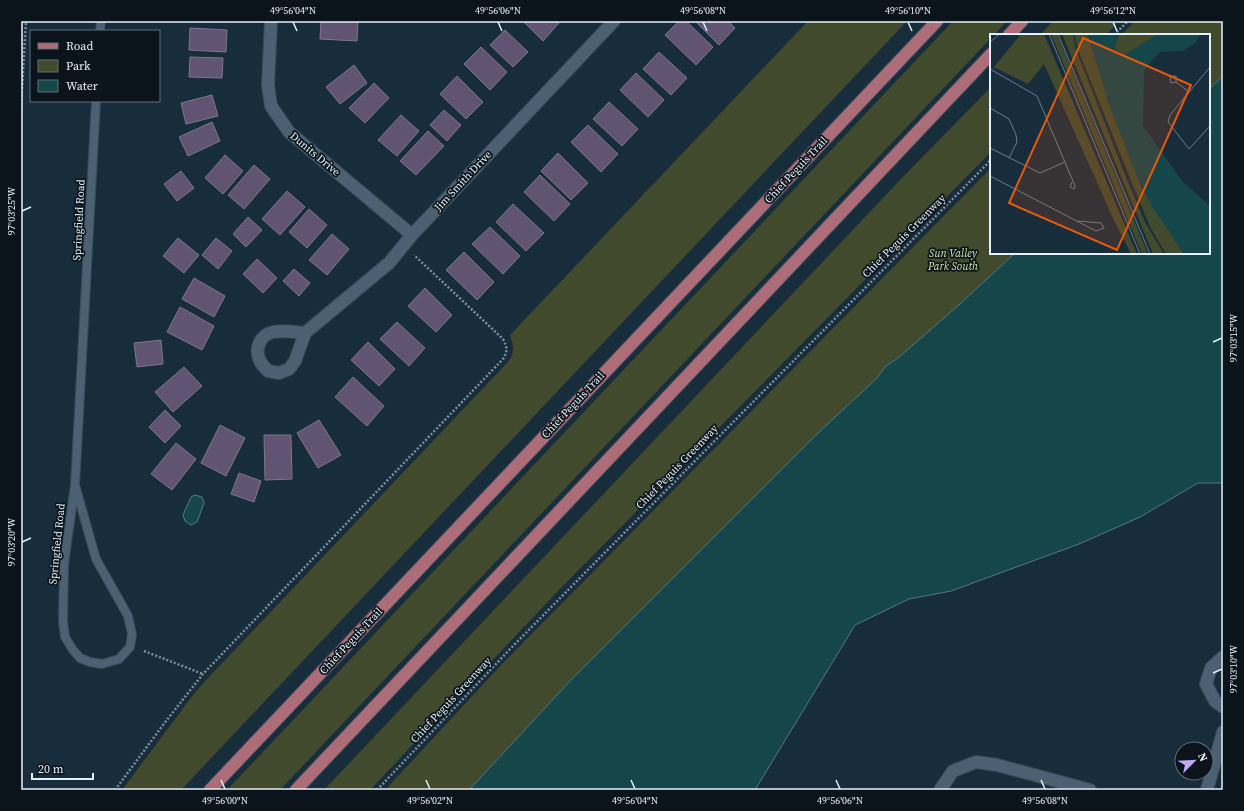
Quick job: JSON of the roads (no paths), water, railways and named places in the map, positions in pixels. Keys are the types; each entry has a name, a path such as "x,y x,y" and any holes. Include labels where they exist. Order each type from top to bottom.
{"main road":[{"name":"Chief Peguis Trail","path":"210,790 937,21"},
{"path":"1010,34 1022,21"},
{"path":"296,790 990,55"}],"street":[{"name":"Dunits Drive","path":"271,21 268,85 271,106 289,132 412,235"},
{"name":"Jim Smith Drive","path":"305,333 389,263 412,235 614,21"},
{"path":"1223,657 1211,668 1206,684 1215,701 1223,707"},
{"path":"1207,790 1223,732"},
{"path":"940,790 953,771 976,762 998,765 1090,790"}],"lane":[{"name":"Springfield Road","path":"75,485 96,559 128,616 132,634 130,647 119,660 102,664 96,664 80,658 65,637 63,621 64,564 75,485 96,102"}],"water":[{"path":"1223,76 1223,483 1198,483 1140,517 1079,544 951,591 909,599 855,625 755,790 469,790 571,680 818,433 876,379 886,366 898,358 960,304 1014,254 1210,254 1210,88"},
{"path":"195,495 202,497 204,503 197,522 191,525 185,521 183,515 191,497"}],"park label":[{"name":"Sun Valley Park South","path":"953,259"}]}
